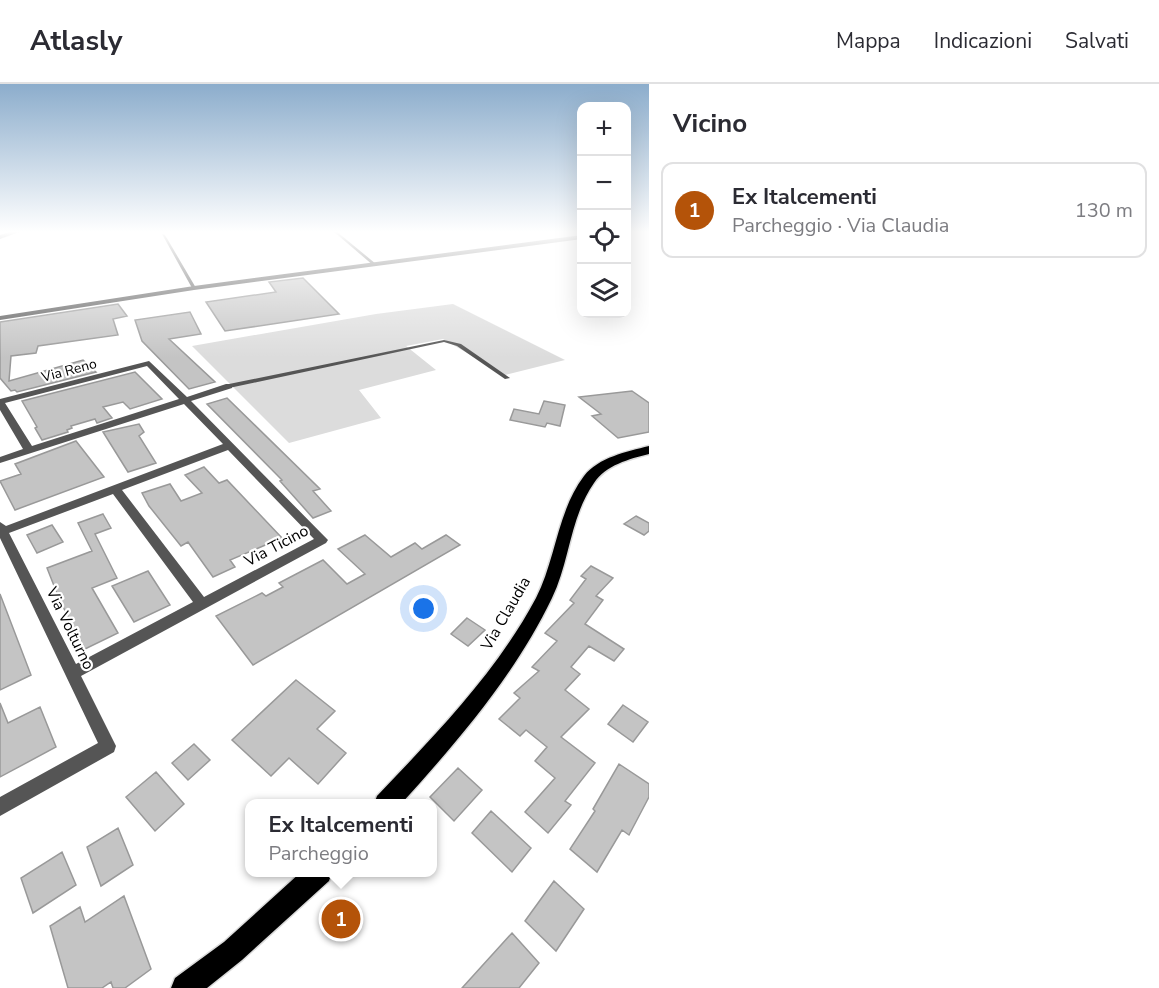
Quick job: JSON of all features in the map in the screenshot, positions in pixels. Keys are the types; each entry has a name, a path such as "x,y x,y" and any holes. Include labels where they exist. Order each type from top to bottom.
{"main road":[{"name":"Via Claudia","path":"389,799 480,697 520,641 545,597 575,505 589,478 616,459 649,450"},
{"path":"185,988 234,951 316,877"}],"street":[{"path":"0,318 194,288 311,273"},
{"name":"Via Reno","path":"29,450 0,402 149,363 184,400"},
{"path":"0,460 229,386"},
{"name":"Via Ticino","path":"73,673 322,540 184,400"},
{"path":"1,529 228,446"},
{"path":"115,489 202,604"},
{"name":"Via Volturno","path":"0,807 108,746 1,529"}],"lane":[{"path":"185,273 194,288"},
{"path":"229,386 444,342 459,345 507,378"}],"shaded area":[{"path":"453,304 565,360 505,375 443,339 406,346 436,370 359,390 381,418 289,443 192,346 376,314"}],"building":[{"path":"303,278 339,314 225,331 206,302 276,292 269,282"},
{"path":"118,304 127,316 113,319 118,335 38,346 36,353 11,356 9,381 83,360 96,372 17,392 11,391 0,378 0,322"},
{"path":"190,312 201,334 169,339 215,382 189,389 142,341 135,320"},
{"path":"135,372 162,399 130,409 123,402 103,407 112,418 97,423 95,419 71,426 68,432 42,440 22,401"},
{"path":"632,391 649,403 649,432 618,438 592,416 601,414 579,397"},
{"path":"227,398 320,489 313,491 331,511 313,518 280,481 282,480 207,404"},
{"path":"544,401 565,405 560,426 547,423 545,427 510,420 514,409 539,414"},
{"path":"139,424 144,432 139,436 156,463 128,472 103,432"},
{"path":"76,441 104,477 15,510 0,481 21,474 15,464"},
{"path":"204,467 219,483 227,480 282,538 230,560 235,567 213,577 188,542 181,546 149,506 142,493 170,484 181,501 202,493 185,475"},
{"path":"103,514 111,528 95,534 117,578 92,588 118,633 85,649 60,601 47,568 92,551 78,523"},
{"path":"636,516 649,523 649,531 644,535 624,524"},
{"path":"52,525 63,542 37,553 27,535"},
{"path":"365,535 391,557 415,543 422,549 446,535 460,545 253,665 216,616 262,593 266,596 283,587 279,583 323,560 347,584 365,574 338,549"},
{"path":"591,566 613,578 596,596 603,600 585,624 624,649 614,661 589,646 571,667 580,674 565,690 589,709 561,737 595,763 565,801 571,805 548,833 525,812 555,778 535,761 547,747 526,730 520,736 499,719 520,698 514,693 539,671 532,667 557,641 545,633 574,603 570,600 586,579 581,576"},
{"path":"148,571 170,605 134,622 112,586"},
{"path":"0,594 31,675 0,690"},
{"path":"467,618 485,630 468,646 451,634"},
{"path":"296,680 335,711 317,729 346,753 318,784 289,758 271,776 232,740"},
{"path":"0,703 8,723 40,707 56,747 0,777"},
{"path":"623,705 648,722 633,742 608,724"},
{"path":"194,744 210,760 188,780 172,763"},
{"path":"619,764 649,784 649,797 629,835 622,830 597,872 570,849 595,811 593,809"},
{"path":"458,768 482,790 454,821 437,804 437,799 430,797"},
{"path":"156,772 184,804 155,831 126,797"},
{"path":"491,811 531,848 512,872 472,833"},
{"path":"118,828 133,865 101,886 87,847"},
{"path":"62,852 76,885 33,913 21,878"},
{"path":"554,881 584,909 556,951 525,921"},
{"path":"124,896 151,969 125,988 113,988 111,982 102,988 68,988 50,926 80,907 85,922"},
{"path":"512,933 539,963 519,988 462,988"}],"place":[{"name":"Ex Italcementi","path":"341,919"}]}
